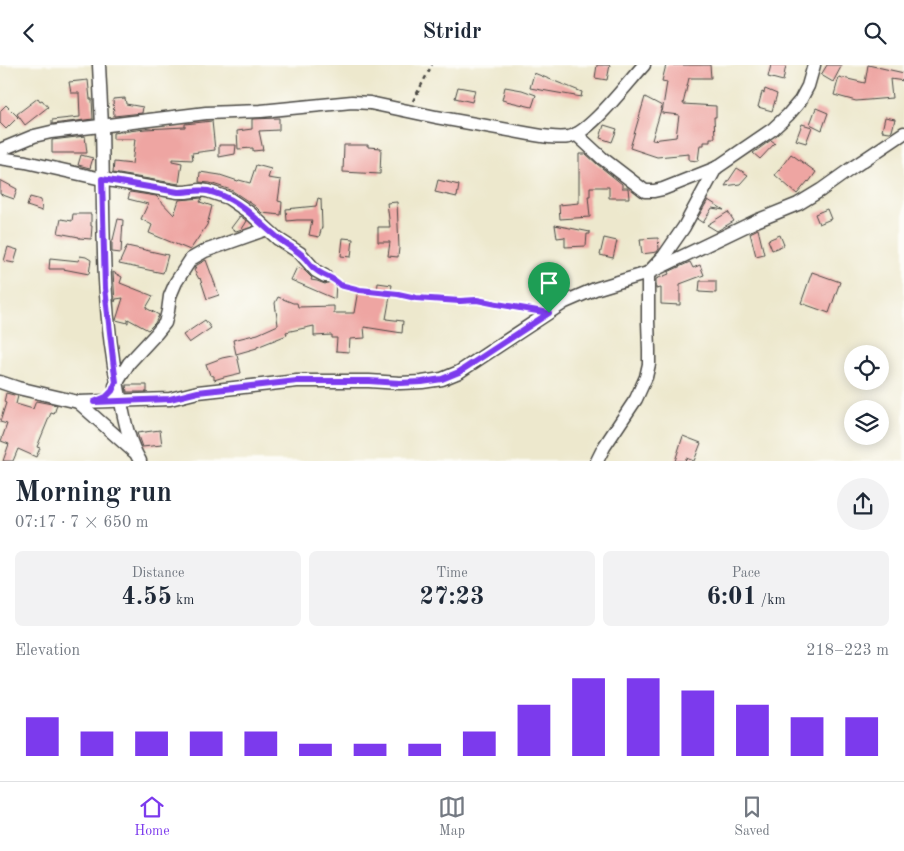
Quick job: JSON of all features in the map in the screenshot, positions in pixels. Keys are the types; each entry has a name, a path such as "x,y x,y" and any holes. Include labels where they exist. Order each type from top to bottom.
{"street":[{"path":"99,65 105,288 116,382 126,430 138,457"},
{"path":"0,150 34,136 51,132 206,113 261,111 352,102 370,103 545,137 569,137 596,119 644,65"},
{"path":"576,134 602,158 646,191 663,189 716,168 773,129 800,101 808,86 814,65"},
{"path":"0,382 78,402 94,402 170,399 198,392 297,381 400,383 442,379 459,372 566,302 587,292 648,273 756,221 798,204 904,133"},
{"path":"0,158 178,192 207,191 228,198 250,213 278,239 300,253 316,271 325,276"},
{"path":"597,461 604,447 636,399 646,377 649,364 648,273 664,256 684,227 716,168"},
{"path":"94,402 106,397 112,391 129,363 165,323 170,296 176,282 191,259 205,251 267,229"},
{"path":"78,402 138,457"}],"path":[{"path":"410,112 413,100 432,65"},
{"path":"325,276 337,280 340,285 360,290 416,298 460,301 477,300 549,313"}],"building":[{"path":"597,65 610,65 607,80 595,78"},
{"path":"666,65 710,65 711,78 689,78 683,104 716,106 716,117 714,117 715,138 710,138 710,142 704,142 704,145 700,145 698,161 689,160 689,154 657,157 630,148 645,97 662,106 652,140 676,137 679,115 662,113 667,82 662,81"},
{"path":"771,65 786,65 783,81 768,77"},
{"path":"827,65 842,65 833,82 821,75"},
{"path":"868,65 904,73 904,81 890,79 892,98 856,101 834,95 839,77 865,83"},
{"path":"534,73 582,92 581,97 530,88"},
{"path":"88,80 90,99 92,99 93,119 52,124 52,120 80,117 79,93 71,93 69,82"},
{"path":"458,87 475,90 472,102 455,98"},
{"path":"505,87 536,95 532,107 502,100"},
{"path":"765,89 777,94 772,111 758,107 762,92 764,93"},
{"path":"38,98 48,107 25,125 17,114"},
{"path":"125,98 126,104 143,107 142,113 114,116 113,99"},
{"path":"6,105 18,117 6,129 0,123 0,111"},
{"path":"816,108 828,113 822,130 810,124"},
{"path":"885,117 895,119 892,131 890,132 882,131"},
{"path":"279,118 279,130 259,131 263,150 253,151 253,148 238,149 237,131 252,129 252,119"},
{"path":"212,121 215,150 192,153 193,160 172,159 172,161 182,163 179,184 113,173 114,162 132,164 135,139 113,139 113,133 185,127 185,124"},
{"path":"802,124 812,127 806,143 796,140"},
{"path":"604,125 617,129 612,142 600,138"},
{"path":"85,136 87,153 52,153 52,140"},
{"path":"771,140 775,143 760,159 753,153"},
{"path":"219,145 236,145 235,154 219,157"},
{"path":"344,145 368,145 368,147 381,148 380,174 343,172"},
{"path":"579,154 586,154 622,184 622,188 628,188 629,198 609,198 609,187 590,187 590,196 588,196 590,217 560,219 559,205 579,203"},
{"path":"791,154 816,172 797,194 775,175"},
{"path":"81,155 93,158 90,168 78,165"},
{"path":"256,165 271,169 268,178 281,180 278,201 282,202 281,215 262,213 231,190 210,183 199,182 200,172 250,183"},
{"path":"737,168 748,175 740,184 725,186"},
{"path":"0,180 17,189 14,199 0,194"},
{"path":"438,180 459,185 457,197 435,192"},
{"path":"130,192 156,196 174,215 179,200 202,198 200,202 212,206 207,225 190,250 149,233 152,225 141,219 148,204 128,199"},
{"path":"30,197 41,200 42,211 27,206"},
{"path":"318,198 321,199 322,227 319,237 309,235 312,220 287,221 286,209 316,206"},
{"path":"708,200 724,210 712,208 703,223 697,219"},
{"path":"397,202 398,257 388,256 390,242 378,242 378,227 390,227 387,203"},
{"path":"827,209 831,219 819,224 815,214"},
{"path":"728,212 734,221 717,231 707,225"},
{"path":"73,214 91,214 91,239 58,233 61,219 72,221"},
{"path":"240,216 247,221 242,229 236,231 231,228"},
{"path":"118,219 123,220 121,253 112,252 112,240"},
{"path":"555,225 590,232 590,234 587,234 586,246 565,247 565,237 557,238"},
{"path":"758,229 764,254 756,256 750,233"},
{"path":"780,235 784,245 772,250 768,240"},
{"path":"343,238 353,239 351,257 341,256"},
{"path":"604,238 617,241 613,258 600,255"},
{"path":"658,238 659,249 657,252 642,254 640,239"},
{"path":"127,246 168,255 163,273 119,264"},
{"path":"8,247 18,250 14,263 4,261"},
{"path":"80,256 91,260 89,274 63,269 49,269 50,258 79,261"},
{"path":"206,260 219,295 207,299 200,278 194,270 197,265"},
{"path":"690,262 693,268 700,265 704,275 680,284 680,305 661,304 661,288 656,289 656,279"},
{"path":"297,267 304,270 312,278 311,280 325,284 336,282 335,299 291,280"},
{"path":"546,267 553,285 543,289 535,271"},
{"path":"113,272 122,277 120,283 153,296 146,308 159,315 155,323 148,330 128,319 128,323 116,320 123,298 116,299 115,302"},
{"path":"812,272 840,282 829,313 801,303"},
{"path":"700,281 716,281 716,293 699,292"},
{"path":"378,283 392,285 386,319 403,321 402,333 364,327 365,338 350,339 349,352 336,351 337,338 332,338 332,335 314,336 314,326 286,332 287,335 257,348 236,354 233,340 258,334 278,325 275,303 278,297 297,303 298,307 334,306 334,313 354,313 358,290 377,292"},
{"path":"205,320 211,328 189,343 183,335"},
{"path":"237,355 241,373 214,380 214,376 210,375 206,364"},
{"path":"126,385 147,385 147,392 127,392"},
{"path":"6,393 18,396 16,404 33,409 36,401 57,405 54,414 51,413 37,447 40,448 36,457 18,449 13,461 3,461 9,444 1,441 7,424 0,422 6,403 4,402"},
{"path":"160,430 162,445 142,447 137,433"},
{"path":"683,436 701,443 694,461 686,458 685,461 675,461"}],"route":[{"path":"102,179 178,192 207,191 228,198 250,213 278,239 300,253 316,271 337,280 340,285 360,290 416,298 460,301 477,300 549,313 459,372 442,379 400,383 297,381 198,392 170,399 94,402 106,397 112,391 116,382 105,288 102,179"}]}
